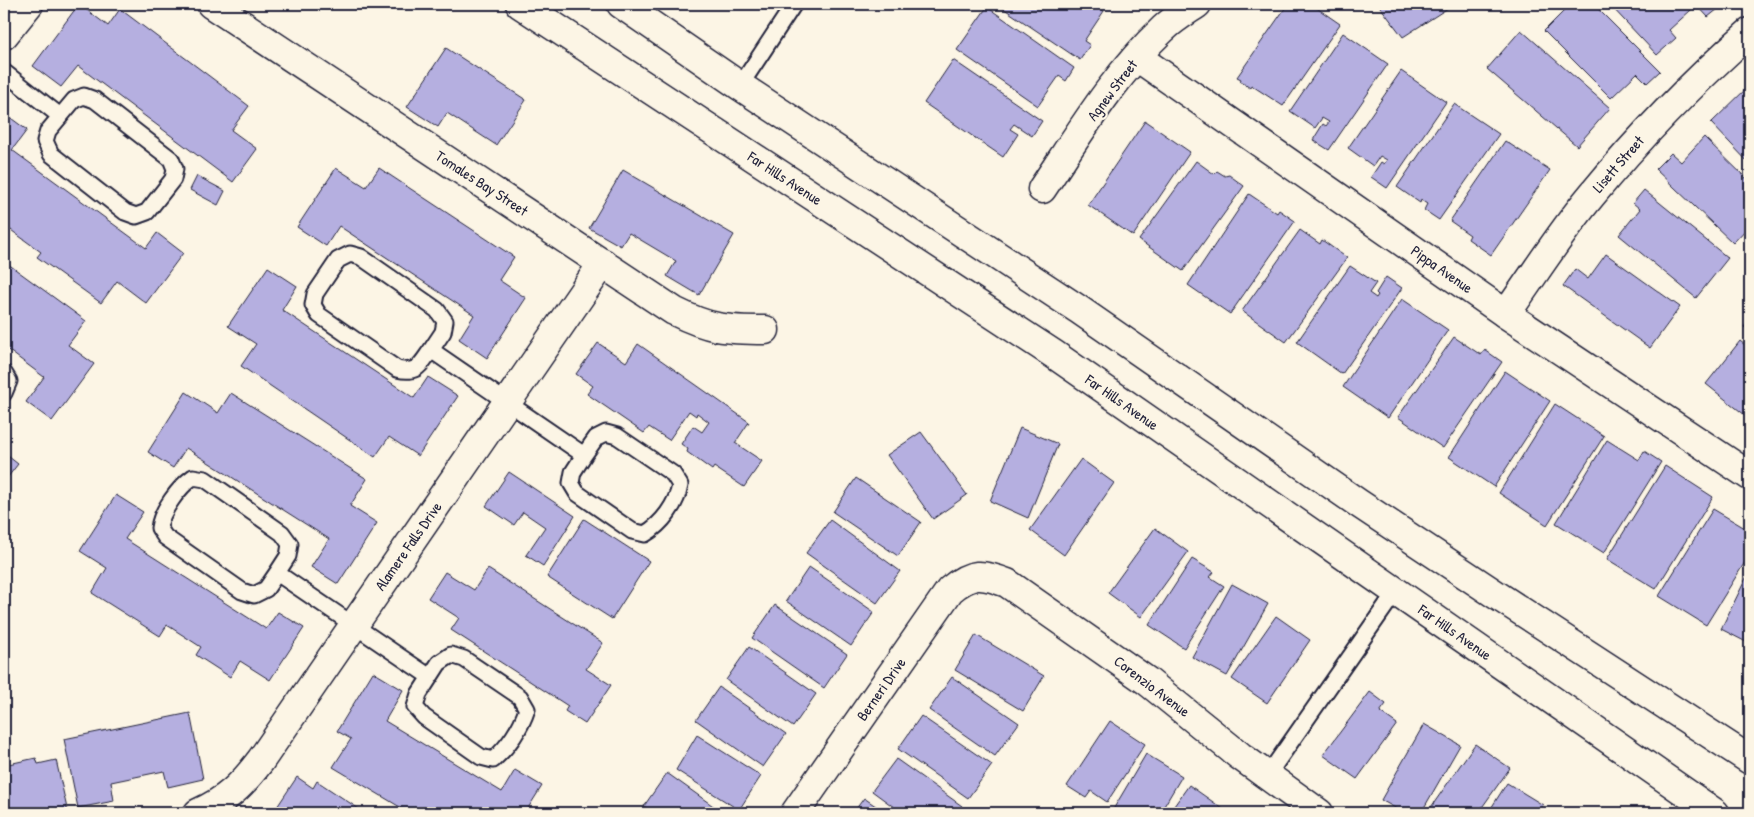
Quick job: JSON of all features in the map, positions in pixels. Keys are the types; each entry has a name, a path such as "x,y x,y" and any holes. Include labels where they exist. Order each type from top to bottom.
{"street":[{"path":"4,36 29,4"},
{"name":"Tomales Bay Street","path":"211,4 674,311 710,327 732,330 765,330"},
{"name":"Far Hills Avenue","path":"520,4 1055,355 1715,813"},
{"path":"621,4 740,86 1078,309 1446,562 1750,760"},
{"name":"Agnew Street","path":"1042,189 1114,84 1164,28 1197,4"},
{"name":"Lisett Street","path":"1506,314 1589,198 1623,158 1677,98 1750,32"},
{"name":"Pippa Avenue","path":"1137,57 1506,314 1750,476"},
{"name":"Alamere Falls Drive","path":"215,810 249,777 604,263"},
{"name":"Corenzio Avenue","path":"977,575 991,576 1007,583 1115,658 1173,701 1267,776 1319,813"},
{"name":"Berneri Drive","path":"795,813 950,590 962,580 977,575"}],"lane":[{"path":"740,86 794,4"},
{"path":"4,72 60,116"},
{"path":"84,96 96,100 171,160 175,170 173,179 147,212 136,216 125,212 51,154 45,141 48,131 60,116 74,100 84,96"},
{"path":"350,254 361,257 437,310 444,321 443,332 430,350 419,367 409,372 397,369 319,315 313,305 315,294 338,260 350,254"},
{"path":"430,350 584,455"},
{"path":"4,373 9,381 4,392"},
{"path":"606,433 616,436 673,474 680,485 678,497 656,528 645,534 632,531 577,493 571,482 573,472 584,455 596,438 606,433"},
{"path":"193,477 205,479 282,533 290,544 288,556 278,573 266,589 254,596 242,591 165,537 159,528 160,518 183,484 193,477"},
{"path":"278,573 430,677"},
{"path":"1267,776 1396,590"},
{"path":"451,655 464,659 520,697 527,708 523,721 502,752 493,760 481,757 424,717 415,707 419,694 430,677 440,663 451,655"}],"building":[{"path":"79,4 108,26 120,9 249,106 231,130 257,149 233,182 78,66 61,87 33,66"},
{"path":"997,4 1093,4 1104,11 1084,41 1090,45 1080,60"},
{"path":"1288,4 1311,4 1340,24 1283,106 1251,85 1250,88 1237,77"},
{"path":"1378,4 1445,4 1448,8 1403,37"},
{"path":"1571,4 1593,4 1660,71 1647,83 1637,73 1611,98 1544,31"},
{"path":"1609,4 1684,4 1691,10 1669,30 1676,38 1657,55"},
{"path":"1696,4 1716,4 1714,5 1718,9 1708,17"},
{"path":"987,7 1074,68 1066,81 1059,76 1038,106 957,50"},
{"path":"1521,30 1610,108 1577,146 1487,69"},
{"path":"1343,33 1388,64 1329,150 1313,140 1323,124 1326,126 1329,122 1322,118 1315,128 1290,111"},
{"path":"446,48 526,100 496,145 447,113 438,127 407,107"},
{"path":"953,60 1042,121 1032,136 1014,124 1010,129 1018,134 1003,157 924,103"},
{"path":"1401,71 1446,102 1387,188 1371,177 1381,162 1384,164 1387,160 1380,156 1373,166 1348,148"},
{"path":"1750,85 1750,164 1711,123"},
{"path":"1454,104 1499,134 1439,220 1424,210 1427,204 1421,200 1420,203 1397,187"},
{"path":"4,113 27,130 12,150 146,248 157,233 183,253 146,303 117,281 101,303 37,257 41,252 4,225"},
{"path":"1145,121 1190,152 1133,236 1088,205"},
{"path":"1704,137 1750,182 1750,225 1733,243 1655,169 1671,153 1681,162"},
{"path":"1505,141 1550,170 1491,255 1468,239 1470,235 1450,221"},
{"path":"1196,161 1214,174 1217,171 1225,176 1229,175 1244,186 1183,271 1139,240"},
{"path":"336,168 366,187 379,168 514,257 499,280 526,298 487,358 459,339 474,315 339,226 326,246 297,227"},
{"path":"623,170 734,235 699,295 667,276 676,261 629,233 621,246 589,228"},
{"path":"197,176 225,191 218,205 190,190"},
{"path":"1644,190 1728,258 1696,298 1619,235 1640,209 1633,203"},
{"path":"1249,194 1277,213 1279,210 1295,221 1230,314 1188,285"},
{"path":"1300,230 1320,244 1322,240 1347,258 1286,342 1242,311"},
{"path":"1606,254 1680,307 1650,348 1563,286 1575,269 1588,279"},
{"path":"4,261 86,321 68,345 94,364 52,421 26,402 44,377 4,347"},
{"path":"1350,266 1376,283 1369,293 1376,298 1378,295 1376,293 1386,277 1402,288 1342,374 1297,342"},
{"path":"268,267 297,286 282,310 414,398 428,377 458,396 418,456 389,437 375,457 241,366 256,344 228,326"},
{"path":"1402,299 1448,330 1388,418 1343,387"},
{"path":"1750,319 1750,332 1744,327"},
{"path":"1454,337 1481,355 1485,350 1502,362 1443,448 1398,417"},
{"path":"1740,341 1750,349 1750,419 1706,384"},
{"path":"598,343 626,362 638,344 749,422 735,443 762,461 744,487 714,467 712,470 687,452 688,449 681,444 693,426 702,432 709,422 697,413 696,416 689,411 669,440 649,427 644,433 587,394 593,386 576,374"},
{"path":"1505,371 1550,401 1494,487 1449,457"},
{"path":"186,392 218,413 231,393 367,479 350,506 377,523 338,584 311,567 329,539 186,448 173,468 148,452"},
{"path":"1555,404 1604,436 1547,525 1499,493"},
{"path":"1020,428 1058,444 1028,518 990,501"},
{"path":"921,432 967,495 933,519 887,455"},
{"path":"1607,440 1639,460 1644,451 1661,462 1604,553 1556,523"},
{"path":"4,453 18,464 4,482"},
{"path":"1081,459 1114,483 1064,555 1030,530"},
{"path":"1665,466 1713,497 1656,589 1607,559"},
{"path":"509,472 575,516 543,566 526,555 545,527 523,512 514,525 486,506"},
{"path":"856,478 921,522 898,556 833,512"},
{"path":"116,495 143,512 125,539 266,629 278,612 304,628 270,680 240,661 230,677 196,655 201,647 167,625 160,636 92,593 107,568 80,551"},
{"path":"1713,509 1750,531 1750,554 1706,625 1659,596"},
{"path":"584,519 649,561 612,619 547,577"},
{"path":"830,520 900,571 877,603 806,553"},
{"path":"1155,528 1188,552 1141,617 1108,593"},
{"path":"1192,559 1214,572 1210,577 1224,586 1184,648 1149,625"},
{"path":"809,567 874,612 851,646 786,601"},
{"path":"488,569 603,643 586,669 611,685 585,724 565,711 568,706 451,630 459,618 428,598 445,572 474,590"},
{"path":"1750,570 1750,644 1721,629"},
{"path":"1232,584 1268,604 1227,676 1192,657"},
{"path":"775,605 847,654 824,688 752,638"},
{"path":"1276,616 1310,640 1267,703 1232,679"},
{"path":"976,635 1044,676 1023,711 955,670"},
{"path":"749,647 816,694 793,727 726,680"},
{"path":"373,672 403,690 385,721 502,792 515,770 542,786 525,813 410,813 333,767 351,739 337,731"},
{"path":"952,677 1019,723 995,756 929,710"},
{"path":"719,687 786,734 763,767 696,720"},
{"path":"1370,692 1386,704 1380,712 1397,724 1357,779 1323,755"},
{"path":"190,713 203,779 168,787 164,771 111,782 114,801 78,808 64,739"},
{"path":"921,716 992,765 968,798 898,749"},
{"path":"1110,721 1145,744 1107,802 1091,791 1086,798 1067,786"},
{"path":"1424,724 1460,745 1421,813 1404,813 1381,800"},
{"path":"697,735 761,776 739,810 676,770"},
{"path":"1475,744 1510,768 1478,813 1427,813"},
{"path":"1146,754 1182,776 1160,813 1111,813"},
{"path":"36,758 38,764 56,760 68,813 4,813 4,765"},
{"path":"896,759 962,806 957,813 902,813 872,791"},
{"path":"667,773 723,813 654,813 644,806"},
{"path":"297,777 313,788 317,781 365,813 273,813"},
{"path":"1507,783 1543,805 1538,813 1488,813"},
{"path":"1189,785 1223,809 1220,813 1169,813"},
{"path":"864,798 886,813 853,813"}]}
